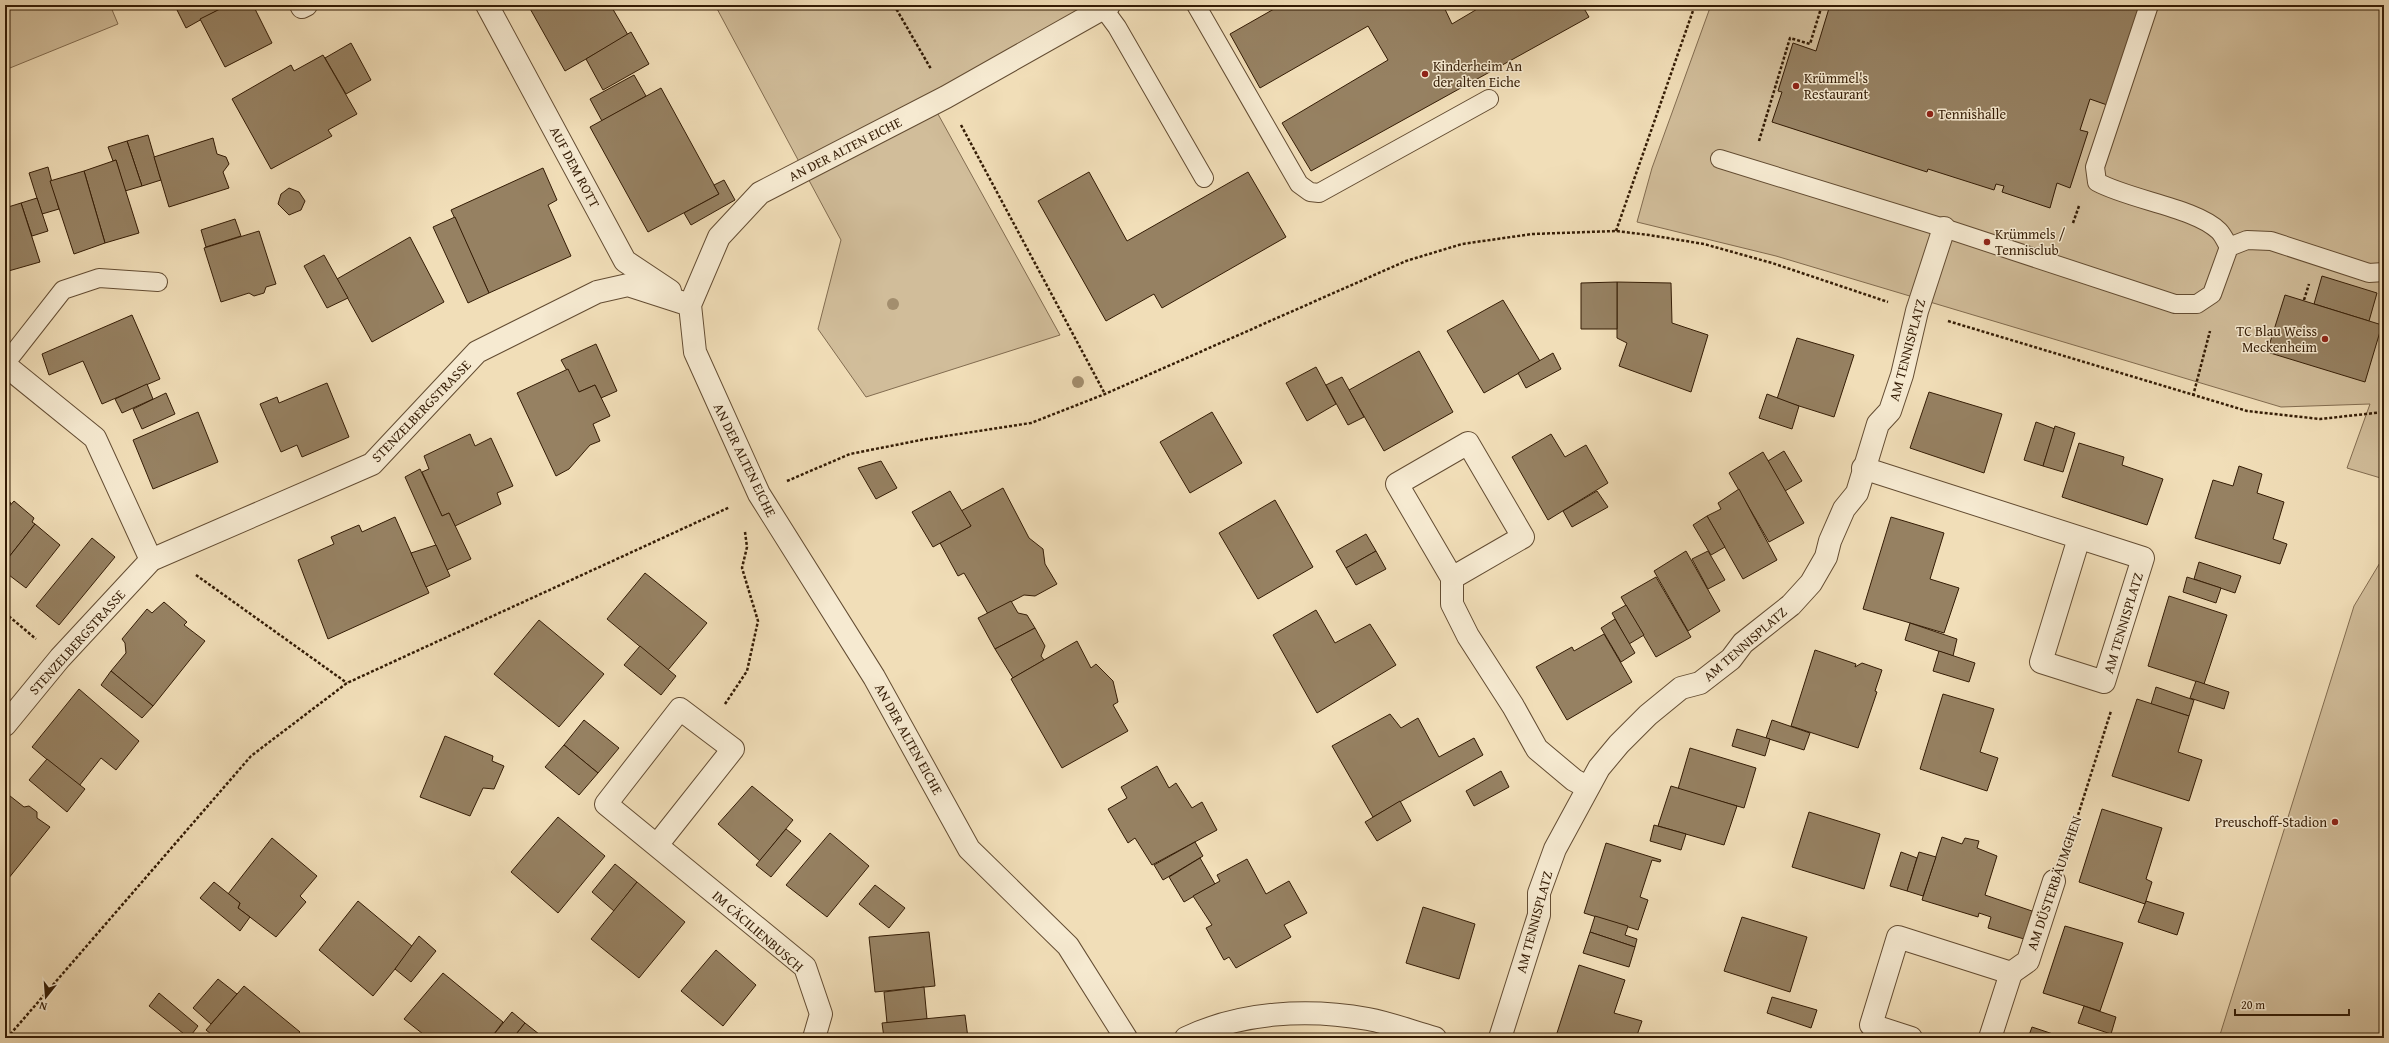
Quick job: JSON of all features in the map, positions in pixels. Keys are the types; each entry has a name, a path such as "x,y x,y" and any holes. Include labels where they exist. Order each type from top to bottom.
{"street":[{"path":"301,5 302,7 306,5"},
{"name":"AUF DEM ROTT","path":"487,5 625,261 690,305"},
{"name":"AN DER ALTEN EICHE","path":"1106,7 946,97 760,193 719,237 690,305 695,352 759,494 874,677 969,849 1068,946 1126,1038"},
{"name":"AM TENNISPLATZ","path":"1500,1038 1539,914 1539,892 1555,849 1587,787 1599,768 1619,744 1648,715 1681,688 1700,683 1731,659 1743,643 1791,605 1811,583 1826,557 1830,540 1844,509 1857,493 1878,424 1890,411 1902,375 1917,311 1944,228"},
{"name":"STENZELBERGSTRASSE","path":"5,725 60,658 151,560 372,464 477,352 597,292 628,285 690,305"},
{"path":"5,364 95,438 151,560"},
{"path":"1452,578 1523,537 1468,443 1397,484 1452,578 1452,604 1468,636 1513,706 1537,749 1574,780 1587,787"},
{"name":"AM TENNISPLATZ","path":"1864,468 2143,558 2104,682 2040,662 2080,538"},
{"name":"IM CÄCILIENBUSCH","path":"657,845 733,749 680,709 606,804 805,967 821,1014 814,1038"},
{"name":"AM DÜSTERBÄUMCHEN","path":"2011,973 2028,961 2054,881"},
{"path":"1911,1038 1871,1025 1898,937 2011,973 1990,1038"},
{"path":"1186,1038 1208,1028 1245,1018 1308,1013 1368,1019 1435,1038"}],"lane":[{"path":"1196,5 1299,184 1310,192 1320,193 1489,99"},
{"path":"2150,5 2095,167 2097,182 2111,190 2198,218 2220,232 2229,247"},
{"path":"1106,7 1204,178"},
{"path":"1720,159 1944,228 2174,304 2197,304 2212,294 2229,247 2247,240 2271,241 2316,263 2369,273 2384,272"},
{"path":"5,364 63,290 99,278 158,282"}],"path":[{"path":"894,5 946,97 1105,394"},
{"path":"1616,231 1695,5"},
{"path":"1750,168 1790,38 1810,44 1822,5"},
{"path":"2073,224 2081,201"},
{"path":"6,1038 251,756 347,682 850,454 926,439 1031,423 1105,394 1413,259 1462,244 1532,234 1616,231 1712,246 1772,263 1917,311 2192,396 2247,411 2320,419 2384,412"},
{"path":"708,730 747,672 758,621 742,568 747,547 739,503"},
{"path":"151,560 201,576 347,682"},
{"path":"5,613 60,658"},
{"name":"AM TENNISPLATZ","path":"2087,786 2113,704 2104,682"},
{"name":"AM DÜSTERBÄUMCHEN","path":"2054,881 2061,868 2087,786"}],"shaded area":[{"path":"5,5 110,5 118,24 5,70"},
{"path":"715,5 1092,5 928,96 1060,335 866,397 818,329 841,240"},
{"path":"1711,5 2384,5 2384,479 2347,468 2370,404 2281,407 1776,256 1637,222 1652,168"},
{"name":"Preuschoff-Stadion","path":"2384,556 2384,1038 2219,1038 2354,606"}],"building":[{"path":"175,5 187,5 177,10"},
{"path":"187,5 215,5 218,10 186,28 177,10"},
{"path":"228,5 253,5 272,43 225,67 200,19"},
{"path":"528,5 603,5 605,9 611,6 628,35 565,71"},
{"name":"Kinderheim An der alten Eiche","path":"1281,5 1443,5 1452,24 1484,5 1582,5 1589,17 1311,171 1282,123 1388,60 1368,26 1260,88 1230,34"},
{"name":"Tennishalle","path":"1830,5 2142,5 2110,106 2090,99 2080,130 2088,132 2070,188 2057,183 2050,208 2002,192 2004,186 1996,184 1994,190 1928,169 1927,172 1772,122 1782,92 1778,91 1793,43 1816,51"},
{"path":"631,32 649,64 603,90 586,59"},
{"path":"351,43 371,80 346,94 325,58"},
{"path":"323,55 357,114 328,130 332,136 271,169 232,99 291,65 294,71"},
{"path":"634,75 646,96 602,121 590,99"},
{"path":"661,88 719,194 648,232 590,127"},
{"path":"148,135 161,180 142,186 127,141"},
{"path":"213,138 217,154 226,157 229,164 223,172 229,188 169,207 154,157"},
{"path":"127,141 142,186 125,191 116,160 113,161 108,147"},
{"path":"116,160 139,233 105,243 84,171"},
{"path":"48,167 59,209 42,214 29,173"},
{"path":"543,168 557,200 548,205 571,256 489,293 451,210"},
{"path":"84,171 105,243 74,254 50,181"},
{"path":"1089,172 1127,241 1248,172 1286,237 1162,308 1154,294 1106,321 1038,201"},
{"path":"724,180 735,200 691,225 684,213 719,194 714,185"},
{"path":"289,188 299,192 305,201 301,210 289,215 278,204 281,194"},
{"path":"37,198 48,231 32,236 21,203"},
{"path":"21,203 40,262 5,272 5,208"},
{"path":"455,217 489,293 468,303 433,227"},
{"path":"235,219 241,236 206,247 201,230"},
{"path":"259,231 276,284 266,287 264,293 254,296 249,293 221,302 204,248"},
{"path":"410,237 444,302 372,342 337,279"},
{"path":"324,255 348,298 327,308 304,266"},
{"path":"2322,276 2377,293 2369,321 2314,304"},
{"path":"1617,282 1671,283 1672,323 1708,335 1691,392 1619,366 1627,343 1617,338"},
{"path":"1617,282 1617,329 1581,329 1581,283"},
{"name":"TC Blau Weiss Meckenheim","path":"2285,295 2382,325 2365,382 2267,352"},
{"path":"1503,300 1540,361 1484,393 1447,331"},
{"path":"132,315 160,379 102,404 83,361 49,375 42,354"},
{"path":"1797,338 1854,355 1834,417 1777,399"},
{"path":"596,344 617,391 601,398 595,385 579,392 561,360"},
{"path":"1419,351 1453,412 1384,451 1349,390"},
{"path":"1553,353 1561,369 1526,388 1518,373"},
{"path":"1316,367 1336,404 1307,421 1286,383"},
{"path":"568,369 579,392 595,385 610,416 593,424 600,441 590,445 569,469 556,476 517,393"},
{"path":"1342,377 1364,417 1348,425 1326,385"},
{"path":"327,383 349,437 302,457 297,445 281,452 260,404 277,397 279,403"},
{"path":"147,384 153,399 122,413 115,399"},
{"path":"1929,392 2002,414 1984,473 1910,448"},
{"path":"166,393 175,414 142,429 133,409"},
{"path":"1767,394 1799,406 1792,429 1759,418"},
{"path":"198,412 218,462 153,489 133,440"},
{"path":"1212,412 1242,463 1190,493 1160,442"},
{"path":"2036,422 2055,429 2043,466 2024,460"},
{"path":"2055,426 2075,433 2063,472 2043,466"},
{"path":"470,434 475,446 491,438 513,486 497,493 501,504 455,526 449,513 442,516 422,472 429,469 424,456"},
{"path":"1551,434 1565,457 1586,445 1608,483 1548,520 1512,457"},
{"path":"2079,443 2124,457 2122,465 2163,479 2147,525 2062,497"},
{"path":"1784,451 1802,481 1785,491 1768,461"},
{"path":"1763,452 1804,523 1769,542 1729,473"},
{"path":"881,461 897,488 876,499 858,468"},
{"path":"2239,466 2262,474 2257,493 2284,502 2273,539 2287,544 2280,564 2195,538 2213,480 2233,486"},
{"path":"420,469 442,516 449,513 471,559 447,570 405,477"},
{"path":"1003,488 1029,538 1043,549 1045,564 1057,584 1035,596 1024,595 988,614 964,573 958,576 940,543 971,526 961,511"},
{"path":"1739,489 1777,560 1743,579 1707,516 1721,509 1718,503"},
{"path":"950,491 971,526 933,547 912,512"},
{"path":"1597,491 1608,507 1572,527 1563,511"},
{"path":"5,499 11,503 5,511"},
{"path":"1275,500 1313,567 1258,599 1219,533"},
{"path":"14,501 34,518 32,522 35,524 5,562 5,511"},
{"path":"1707,516 1725,547 1711,555 1693,525"},
{"path":"395,517 429,593 328,639 298,560 334,544 331,537 359,525 362,532"},
{"path":"1891,517 1944,533 1930,579 1959,588 1944,633 1863,609"},
{"path":"35,524 60,545 26,588 5,572 5,562"},
{"path":"1366,534 1376,551 1346,568 1336,551"},
{"path":"92,538 115,557 59,625 36,606"},
{"path":"436,545 450,576 426,587 411,553"},
{"path":"1376,551 1386,569 1356,585 1346,568"},
{"path":"1686,551 1720,611 1688,631 1654,571"},
{"path":"1708,551 1725,580 1708,589 1692,559"},
{"path":"2199,562 2241,576 2235,593 2194,579"},
{"path":"645,573 707,623 668,670 607,619"},
{"path":"1656,577 1691,637 1656,657 1621,597"},
{"path":"2187,577 2221,588 2216,603 2183,592"},
{"path":"2169,596 2227,615 2204,684 2148,666"},
{"path":"1011,601 1018,613 1027,615 1035,628 995,649 978,618"},
{"path":"164,602 187,622 184,625 205,641 153,706 111,671 126,653 125,643 122,639 147,609 152,613"},
{"path":"1626,605 1644,635 1629,644 1612,613"},
{"path":"1316,610 1335,643 1370,624 1396,665 1317,713 1273,635"},
{"path":"1615,619 1635,653 1621,662 1601,628"},
{"path":"539,620 604,674 559,727 494,674"},
{"path":"1910,623 1957,639 1953,656 1905,640"},
{"path":"1035,628 1045,646 1041,656 1044,660 1013,678 995,649"},
{"path":"1604,634 1632,682 1567,720 1536,667 1572,647 1574,651"},
{"path":"1077,641 1091,668 1096,664 1113,681 1118,702 1113,705 1128,731 1062,768 1011,679"},
{"path":"640,646 676,676 661,695 624,665"},
{"path":"1815,650 1856,664 1855,667 1862,663 1882,670 1875,691 1877,692 1858,748 1791,726"},
{"path":"1939,651 1975,663 1969,682 1933,671"},
{"path":"111,671 153,706 142,718 101,685"},
{"path":"2196,681 2229,692 2224,709 2190,698"},
{"path":"2156,687 2194,700 2189,716 2151,704"},
{"path":"79,689 139,741 116,770 101,758 79,786 32,747"},
{"path":"1943,694 1994,709 1980,752 1998,758 1987,791 1920,769"},
{"path":"2137,699 2189,716 2178,752 2202,760 2189,801 2112,776"},
{"path":"1390,714 1401,728 1418,718 1439,757 1474,738 1483,755 1373,817 1332,746"},
{"path":"584,720 619,748 598,773 564,745"},
{"path":"1772,720 1810,733 1804,750 1766,738"},
{"path":"1737,729 1770,739 1765,756 1732,746"},
{"path":"445,736 493,756 492,761 504,766 494,789 483,788 470,816 420,797"},
{"path":"564,745 598,773 579,795 545,767"},
{"path":"1690,748 1756,768 1744,808 1678,789"},
{"path":"47,759 85,789 67,812 29,780"},
{"path":"1157,766 1169,788 1176,783 1192,808 1202,802 1217,830 1152,865 1135,838 1128,843 1108,809 1127,798 1121,787"},
{"path":"1501,771 1509,787 1474,806 1466,791"},
{"path":"752,786 793,820 760,861 718,824"},
{"path":"1671,786 1737,806 1724,845 1658,826"},
{"path":"5,792 24,807 29,806 37,812 37,818 50,827 8,879 5,876"},
{"path":"1400,801 1411,821 1377,841 1365,822"},
{"path":"2102,809 2162,828 2146,879 2152,882 2145,904 2079,882"},
{"path":"1809,812 1880,834 1864,889 1792,867"},
{"path":"558,817 605,856 558,913 511,872"},
{"path":"1654,825 1686,834 1681,850 1650,841"},
{"path":"786,829 801,841 771,877 756,865"},
{"path":"830,833 869,866 827,917 786,885"},
{"path":"1942,837 1962,844 1965,838 1979,841 1977,848 1997,856 1985,895 2032,911 2024,939 1988,928 1991,917 1979,913 1978,917 1922,900"},
{"path":"272,838 317,876 300,896 306,902 276,937 238,908 240,903 228,894"},
{"path":"1195,842 1203,856 1163,880 1154,865"},
{"path":"1606,843 1661,860 1660,862 1652,860 1640,897 1648,900 1638,930 1584,913"},
{"path":"1901,852 1917,858 1907,891 1890,886"},
{"path":"1919,852 1936,857 1923,896 1907,891"},
{"path":"1200,858 1215,884 1184,902 1169,877"},
{"path":"1247,859 1266,894 1289,881 1307,913 1284,925 1291,937 1236,968 1229,957 1224,960 1206,928 1212,925 1193,896 1220,881 1217,875"},
{"path":"615,864 637,882 614,911 592,892"},
{"path":"214,882 240,903 238,908 250,917 240,931 200,898"},
{"path":"637,882 685,922 639,978 591,939"},
{"path":"875,885 905,908 889,928 859,904"},
{"path":"358,901 413,947 373,996 319,950"},
{"path":"2146,901 2184,913 2177,935 2138,922"},
{"path":"1423,907 1475,924 1459,979 1406,963"},
{"path":"1595,916 1628,926 1625,935 1637,939 1635,947 1590,932"},
{"path":"1742,917 1807,937 1790,992 1724,971"},
{"path":"2065,926 2123,943 2100,1011 2043,993"},
{"path":"929,932 935,986 875,992 869,937"},
{"path":"1590,932 1635,947 1629,967 1583,953"},
{"path":"419,936 436,951 411,982 395,969"},
{"path":"716,950 756,985 723,1026 681,991"},
{"path":"1579,965 1625,980 1614,1013 1642,1021 1636,1038 1564,1038 1556,1036"},
{"path":"443,973 503,1022 491,1038 428,1038 404,1019"},
{"path":"218,979 237,994 211,1024 193,1008"},
{"path":"244,986 300,1032 294,1038 216,1038 206,1030"},
{"path":"924,987 927,1019 887,1023 884,992"},
{"path":"159,993 198,1026 189,1038 149,1006"},
{"path":"1772,997 1817,1010 1811,1028 1767,1013"},
{"path":"2084,1006 2116,1017 2111,1034 2078,1023"},
{"path":"512,1012 525,1023 513,1038 491,1038"},
{"path":"965,1015 968,1038 884,1038 882,1023"},
{"path":"525,1023 544,1038 513,1038"},
{"path":"2032,1027 2065,1038 2028,1038"}],"place":[{"name":"Kinderheim An der alten Eiche","path":"1425,74"},
{"name":"Krümmel's Restaurant","path":"1796,86"},
{"name":"Tennishalle","path":"1930,114"},
{"name":"Krümmels / Tennisclub","path":"1987,242"},
{"name":"TC Blau Weiss Meckenheim","path":"2325,339"},
{"name":"Preuschoff-Stadion","path":"2335,822"}]}
